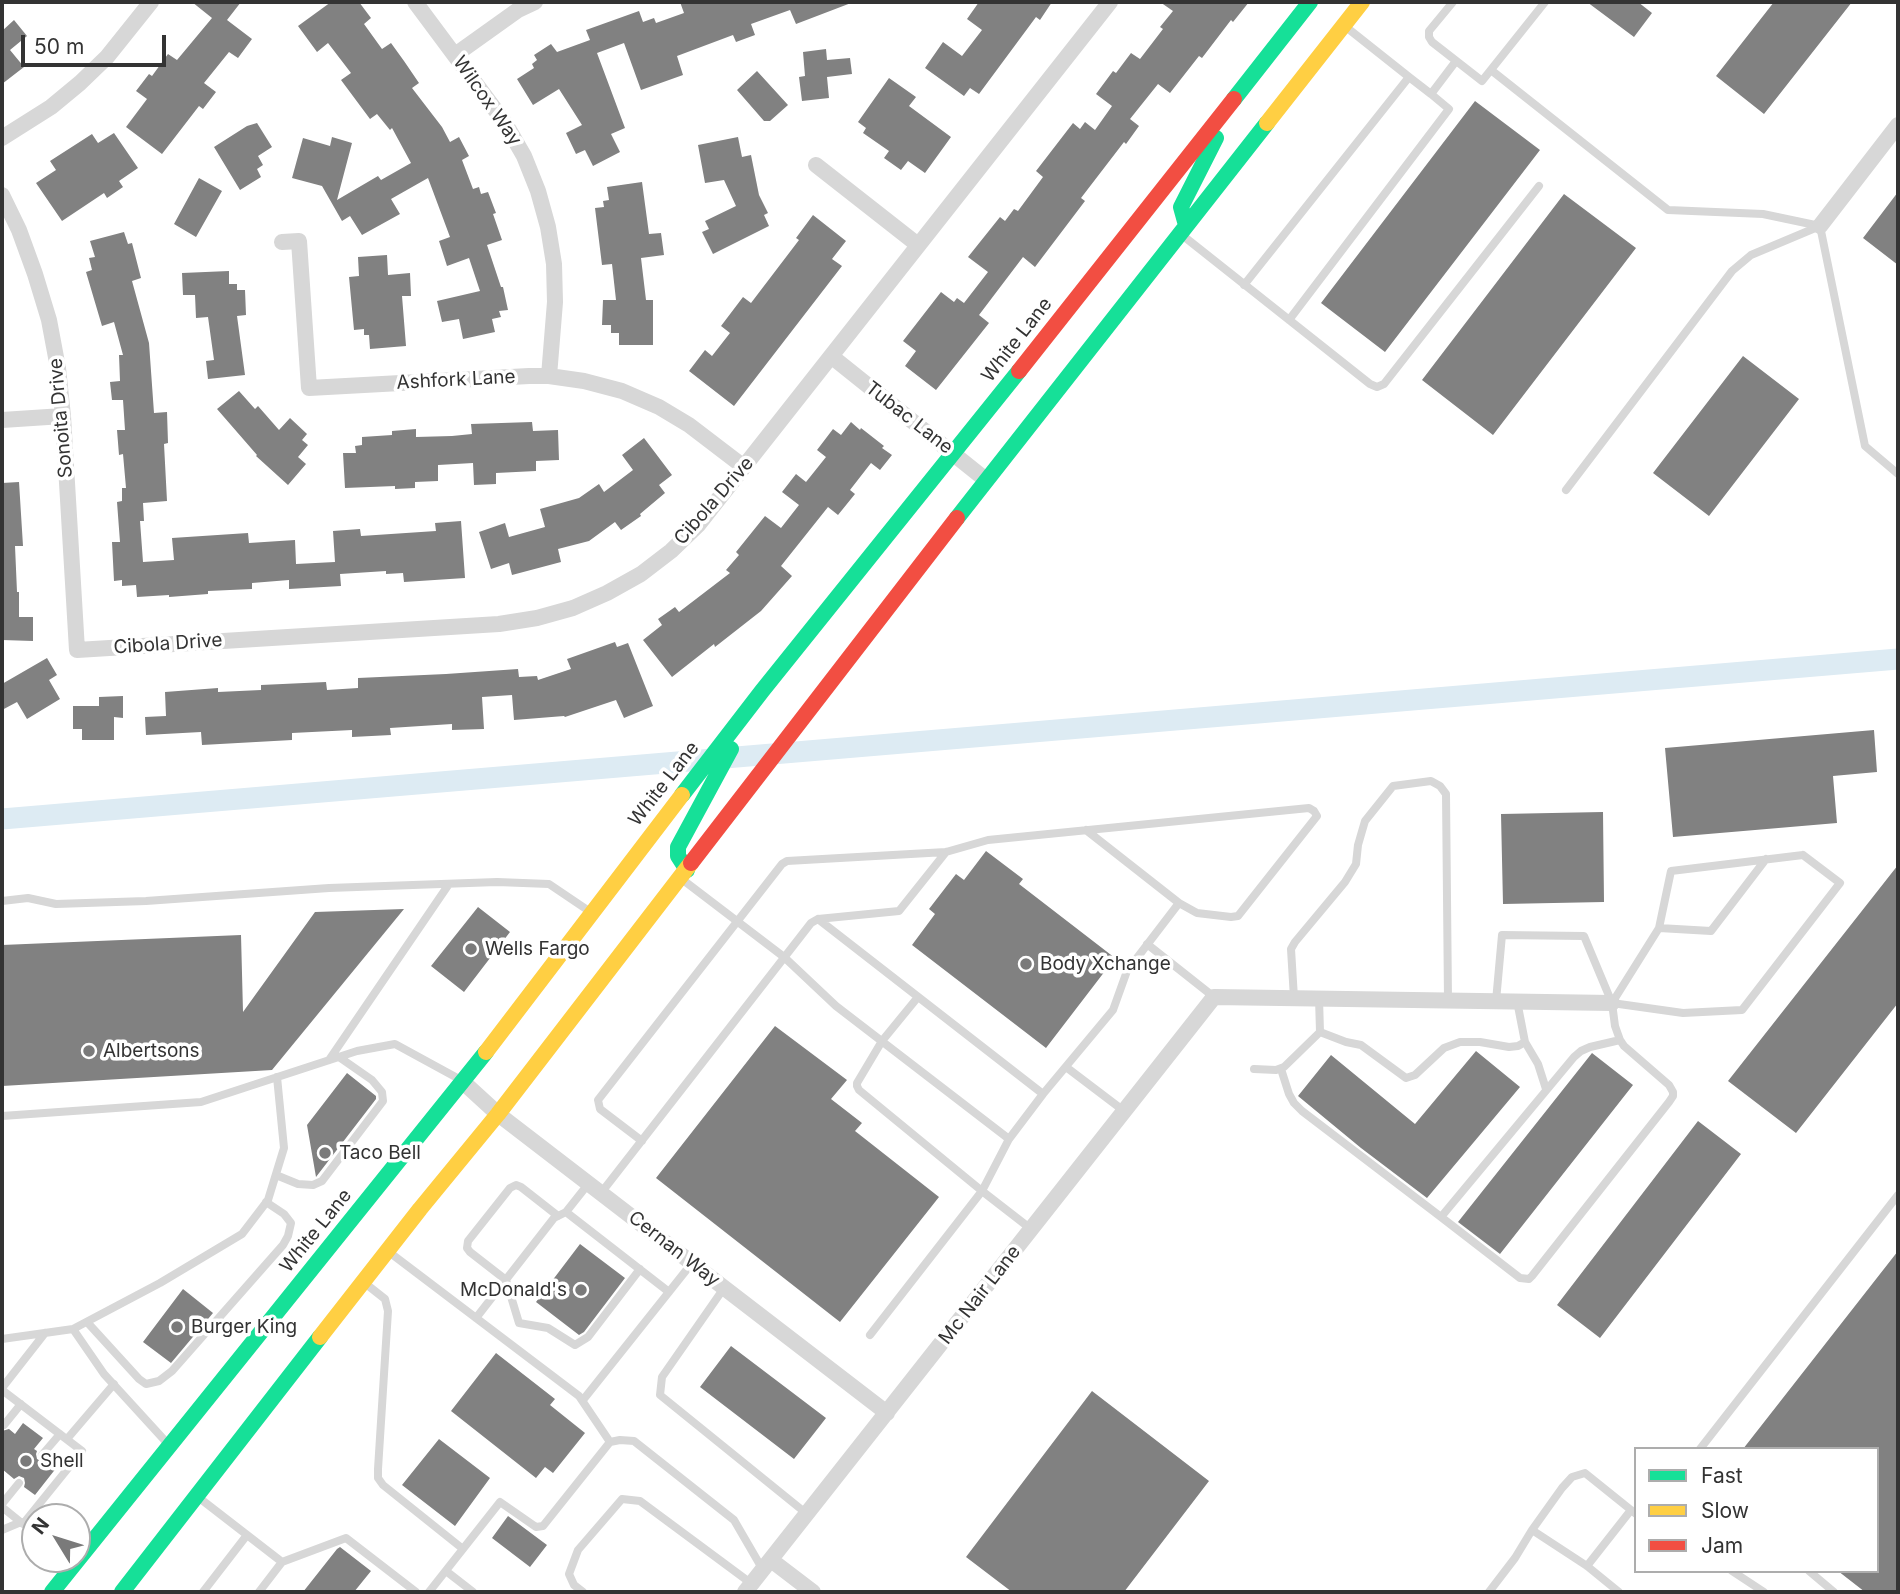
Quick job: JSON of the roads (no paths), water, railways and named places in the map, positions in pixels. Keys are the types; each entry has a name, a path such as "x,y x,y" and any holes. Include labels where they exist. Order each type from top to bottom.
{"main road":[{"name":"White Lane","path":"52,1592 463,1082 762,691 954,454 1310,2"},
{"path":"122,1592 387,1250 498,1114 986,481 1362,2"},
{"path":"1183,229 1181,206 1244,86"},
{"path":"684,874 678,847 762,691"}],"street":[{"path":"2,138 51,107 80,83 107,57 151,2"},
{"name":"Wilcox Way","path":"415,2 505,123 524,156 538,191 554,264 555,302 549,376"},
{"path":"455,55 518,10 535,2"},
{"name":"Cibola Drive","path":"77,650 499,624 537,618 573,608 641,574 671,551 698,525 1110,2"},
{"path":"1820,226 1898,125"},
{"path":"816,165 918,245"},
{"name":"Sonoita Drive","path":"2,195 19,230 35,274 49,320 58,368 77,650"},
{"name":"Ashfork Lane","path":"282,242 299,241 309,388 529,376 584,381 622,391 659,407 689,425 744,467"},
{"name":"Tubac Lane","path":"831,356 986,481"},
{"path":"2,420 63,416"},
{"path":"1214,997 1612,1003"},
{"name":"Mc Nair Lane","path":"748,1588 1214,997"},
{"name":"Cernan Way","path":"463,1082 498,1114 887,1413"},
{"path":"767,1565 813,1592"}],"lane":[{"path":"1453,2 1429,31 1429,37 1482,81 1545,2"},
{"path":"1289,320 1449,109 1343,25"},
{"path":"1431,94 1456,61"},
{"path":"1491,70 1668,210 1763,214 1820,226"},
{"path":"1244,285 1409,77"},
{"path":"1183,229 1244,285 1377,387 1384,384 1539,186"},
{"path":"1820,226 1865,446 1898,474"},
{"path":"1566,490 1732,271 1751,256 1820,226"},
{"path":"1294,998 1291,949 1345,882 1356,864 1365,821 1393,786 1431,781 1440,786 1446,794 1448,1000"},
{"path":"642,1141 600,1109 598,1100 787,861 946,852 988,840 1086,830 1309,808 1317,816 1237,916 1231,917 1198,913 1179,903 1086,830"},
{"path":"476,1318 554,1218 595,1188 642,1141 811,923 818,919 899,911 946,852"},
{"path":"1803,855 1840,883 1742,1010 1683,1013 1612,1003 1659,928 1671,871 1803,855"},
{"path":"1659,928 1712,931 1766,859"},
{"path":"684,874 738,922 784,957 836,1006 1009,1139"},
{"path":"2,901 28,898 56,904 146,901 329,888 497,882 549,884 591,913"},
{"path":"329,1060 449,884"},
{"path":"870,1335 982,1191 1009,1139 1113,1010 1124,976 1179,903"},
{"path":"818,919 1044,1094"},
{"path":"1281,1069 1289,1094 1302,1111 1520,1278 1529,1279 1673,1096 1669,1085 1620,1040 1612,1003 1584,936 1502,935 1496,1001"},
{"path":"1147,944 1214,997"},
{"path":"918,997 882,1041 857,1083 859,1090 1031,1229"},
{"path":"1254,1069 1281,1069 1320,1032 1319,998"},
{"path":"1517,1001 1525,1042 1538,1064 1546,1089"},
{"path":"1320,1032 1361,1045 1406,1078 1415,1075 1444,1048 1460,1042 1509,1047 1525,1042"},
{"path":"1441,1217 1546,1089 1581,1051 1620,1040"},
{"path":"2,1116 201,1102 357,1051 395,1044 463,1082"},
{"path":"276,1175 298,1184 313,1185 322,1181 383,1101 382,1093 372,1080 339,1057"},
{"path":"1066,1067 1124,1111"},
{"path":"2,1339 73,1329 160,1283 242,1234 266,1202 284,1148 277,1077"},
{"path":"639,1269 588,1336 575,1345 548,1328 519,1323 506,1280 467,1248 468,1241 510,1188 516,1185 562,1214 639,1269 669,1292"},
{"path":"1702,1447 1898,1195"},
{"path":"87,1322 145,1384 159,1381 172,1371 283,1245 291,1223 284,1214 266,1202"},
{"path":"387,1250 583,1400 610,1442"},
{"path":"583,1400 692,1263"},
{"path":"363,1282 385,1299 388,1311 378,1478 383,1485 463,1549"},
{"path":"725,1288 662,1377 660,1395 807,1514"},
{"path":"73,1329 104,1374 170,1446"},
{"path":"40,1503 82,1451 2,1389 45,1333"},
{"path":"42,1455 114,1384"},
{"path":"4,1425 21,1404"},
{"path":"429,1592 500,1502 536,1527 543,1526 610,1442 620,1440 634,1441 734,1520 767,1565"},
{"path":"1489,1592 1516,1558 1562,1488 1572,1477 1585,1473 1633,1512 1587,1566"},
{"path":"2,1530 21,1522 2,1506 19,1483"},
{"path":"197,1496 282,1562"},
{"path":"583,1592 574,1585 569,1574 578,1550 622,1499 640,1501 748,1588"},
{"path":"1532,1530 1587,1566 1619,1592"},
{"path":"202,1592 247,1535"},
{"path":"259,1592 282,1562 346,1538 416,1592"},
{"path":"446,1571 473,1592"},
{"path":"1735,1573 1765,1592"},
{"path":"1811,1573 1834,1592"}],"waterway":[{"path":"2,819 1898,659"}],"place":[{"name":"Wells Fargo","path":"471,949"},
{"name":"Body Xchange","path":"1026,964"},
{"name":"Albertsons","path":"89,1051"},
{"name":"Taco Bell","path":"325,1153"},
{"name":"McDonald's","path":"581,1290"},
{"name":"Burger King","path":"177,1327"},
{"name":"Shell","path":"26,1461"}]}
